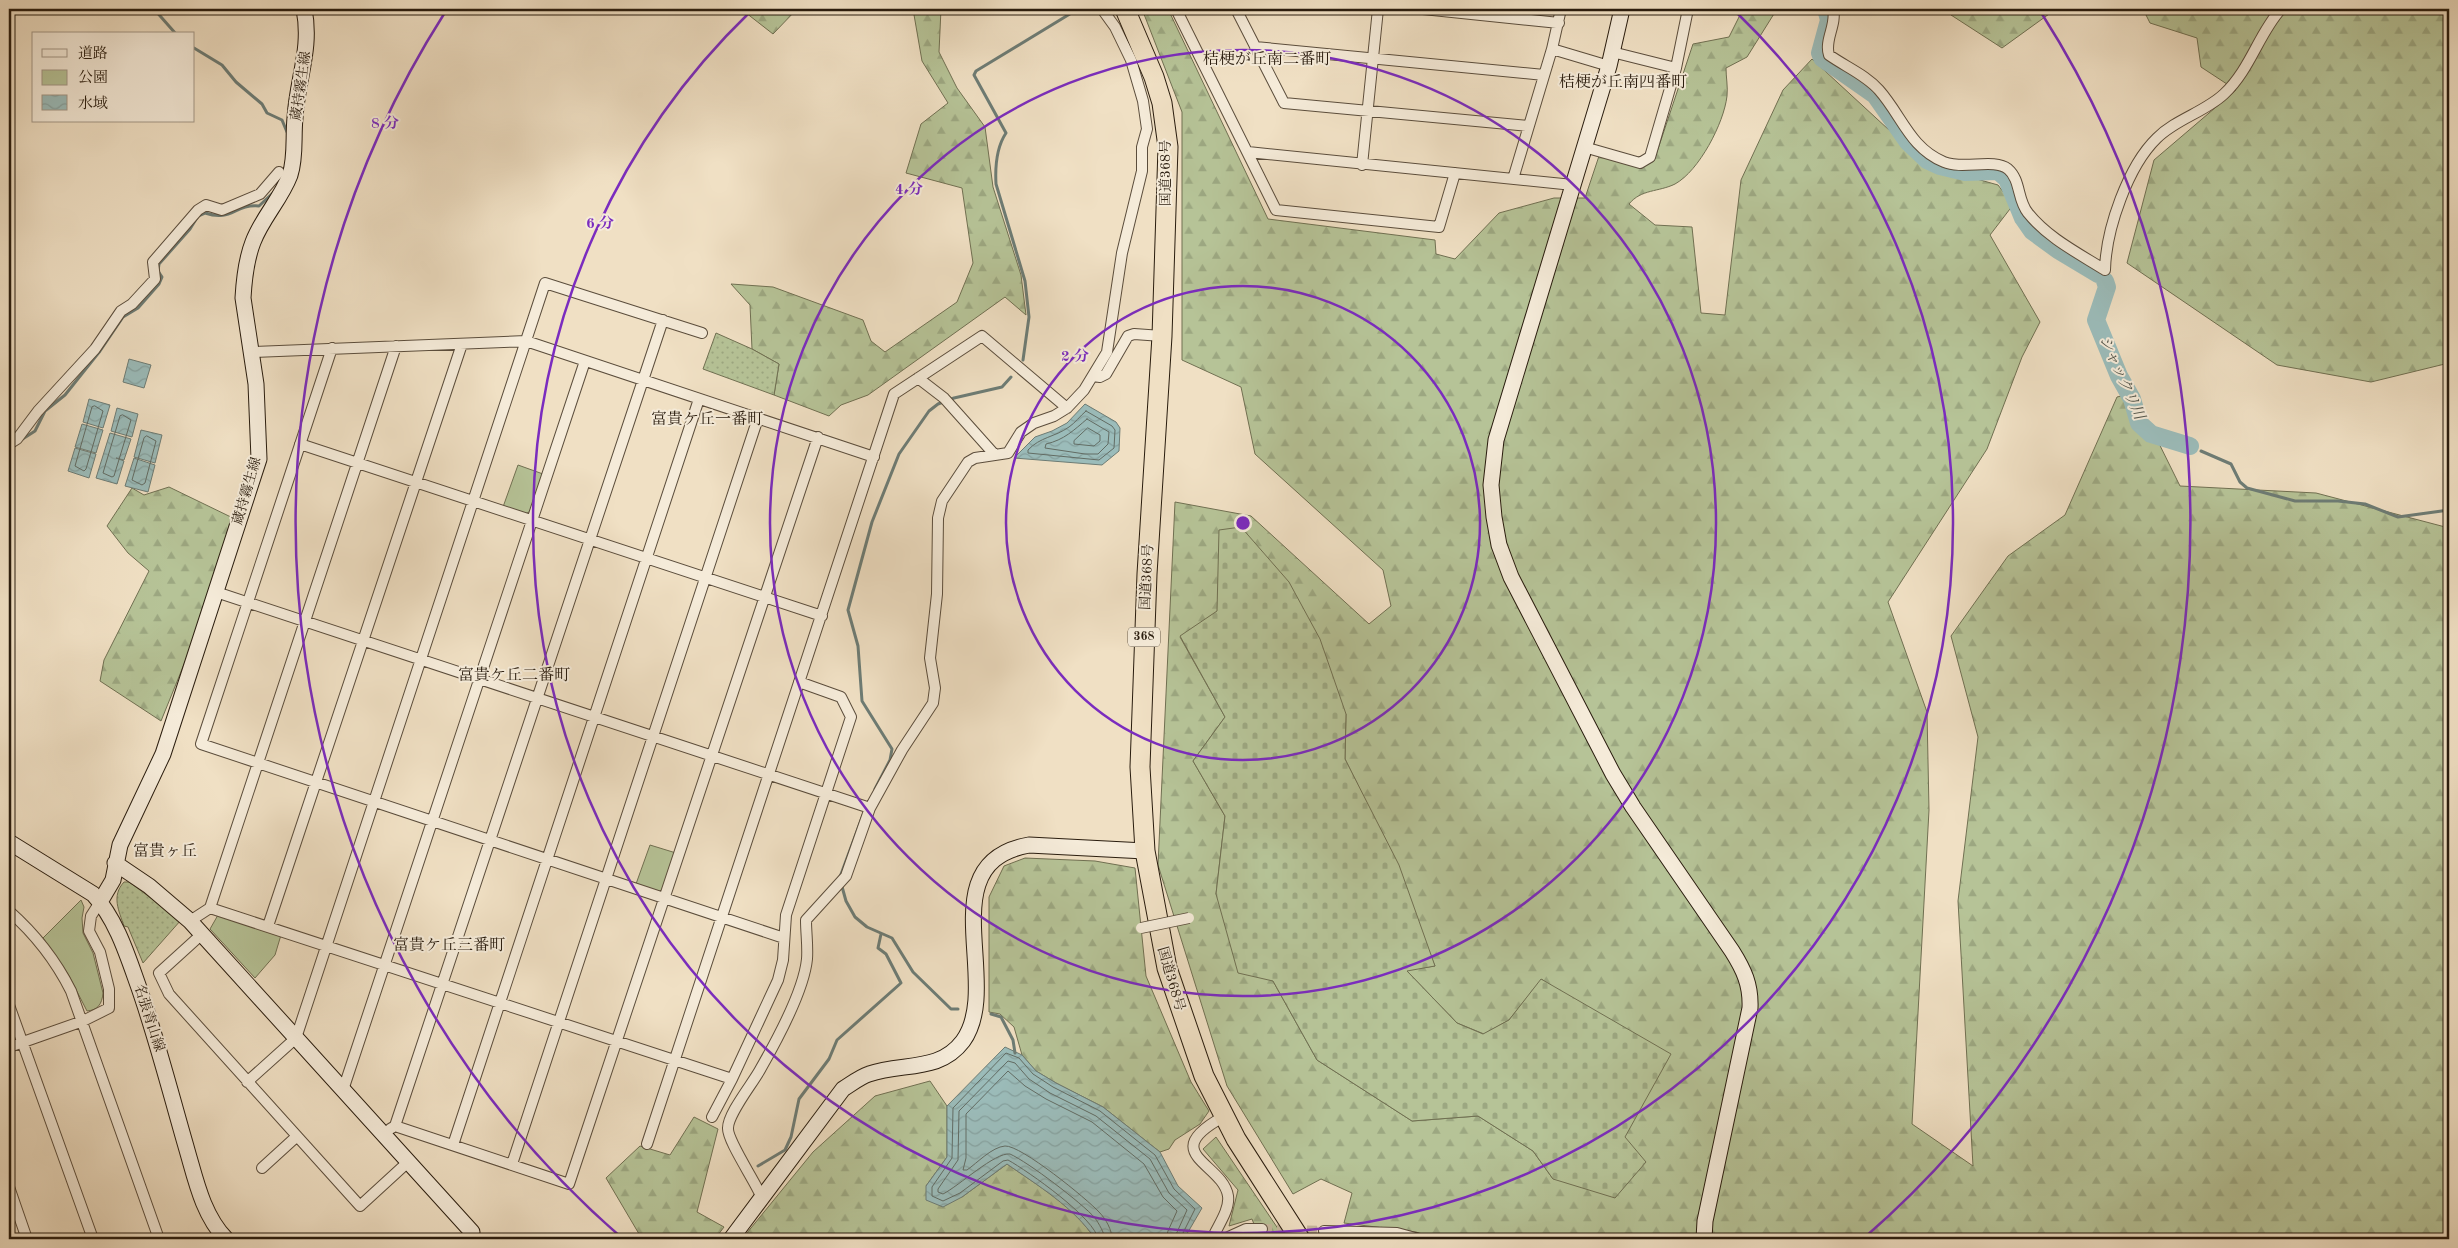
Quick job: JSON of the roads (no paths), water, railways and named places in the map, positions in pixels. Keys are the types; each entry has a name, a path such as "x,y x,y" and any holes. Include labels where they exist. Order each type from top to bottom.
{"highway":[{"name":"国道368号","path":"1125,9 1154,77 1166,124 1168,173 1162,336 1147,574 1140,767 1145,852 1167,968 1190,1043 1223,1117 1300,1239"}],"street":[{"name":"蔵持霧生線","path":"100,902 110,888 120,845 162,754 259,459 258,416 252,352 243,298 245,276 253,241 287,182 291,170 295,118 306,55 307,39 304,9"},
{"path":"761,1196 732,1141 727,1127 762,1068 797,992 806,959 806,920 846,876 866,807 931,708 935,698 930,658 937,594 939,508 944,495 968,462 975,458 1008,453 1021,432 1034,423 1054,416 1067,408 1093,376 1107,352 1122,253 1142,171 1142,146 1146,129 1143,101 1130,60 1115,27 1102,9"},
{"path":"1176,9 1276,210 1439,227 1455,173"},
{"path":"1236,9 1284,103 1528,126"},
{"path":"1362,165 1378,9"},
{"path":"1423,9 1559,23"},
{"path":"1513,178 1552,49 1561,9"},
{"path":"1622,9 1611,59 1496,440 1491,486 1494,517 1500,545 1511,577 1604,759 1633,808 1732,950 1746,976 1749,987 1750,1008 1705,1221 1704,1239"},
{"path":"1584,147 1640,163 1650,157 1676,68 1688,9"},
{"path":"1834,9 1834,21 1828,50 1829,56 1859,73 1875,85 1912,140 1924,150 1946,163 1967,166 2003,165 2013,174 2027,212 2055,238 2104,270 2108,240 2132,172 2140,160 2157,138 2224,94 2243,71 2281,9"},
{"path":"1255,47 1544,75"},
{"path":"1552,49 1676,68"},
{"path":"1248,152 1573,185"},
{"path":"9,444 17,439 38,411 95,349 121,311 132,304 155,279 153,262 198,210 206,204 222,210 260,194 279,172"},
{"path":"247,1082 296,1038 545,283 702,333"},
{"path":"389,1130 443,983 663,320"},
{"path":"1093,376 1100,377 1106,374 1128,336 1134,334 1162,336"},
{"path":"647,1144 894,394 982,336 1067,408"},
{"path":"252,352 526,342 874,457"},
{"path":"268,926 462,344"},
{"path":"190,921 210,908 396,346"},
{"path":"332,348 201,744 784,938"},
{"path":"343,1090 585,361"},
{"path":"918,378 947,402 994,454"},
{"path":"453,1145 699,399"},
{"path":"512,1164 758,418"},
{"path":"389,1130 453,1145 570,1184 818,437"},
{"path":"300,444 822,616"},
{"path":"216,592 866,807"},
{"path":"712,1117 732,1079 778,980 783,960 786,915 851,717 841,697 799,682"},
{"name":"名張青山線","path":"9,842 93,894 100,902 125,948 149,1017 198,1190 213,1222 226,1239"},
{"path":"730,1239 843,1089 869,1074 937,1062 962,1042 970,1028 975,1005 975,897 983,874 992,862 1012,849 1030,845 1145,852"},
{"path":"115,862 149,886 190,921 343,1090 389,1130 408,1162 472,1232"},
{"path":"9,1047 83,1021 109,1008 110,1003 100,952 89,931 91,916 100,902"},
{"path":"210,908 732,1079"},
{"path":"9,911 35,935 49,953 71,991 159,1239"},
{"path":"1141,928 1189,918"},
{"path":"202,934 159,973 168,994 296,1137 360,1206 408,1162"},
{"path":"9,1006 24,1042 94,1239"},
{"path":"1212,1239 1226,1208 1228,1194 1222,1183 1200,1160 1194,1146 1196,1135 1202,1128 1223,1117"},
{"path":"262,1168 296,1137"},
{"path":"9,1187 27,1239"},
{"path":"1224,1239 1246,1229 1262,1229"},
{"path":"1324,1230 1397,1232 1419,1239"}],"water":[{"path":"129,359 151,365 144,388 123,382"},
{"path":"89,399 110,405 103,428 83,422"},
{"path":"1085,404 1116,422 1120,428 1119,451 1102,465 1014,458 1035,437 1067,423"},
{"path":"117,408 138,414 132,437 111,431"},
{"path":"82,424 103,430 96,453 75,447"},
{"path":"141,430 162,435 155,463 134,457"},
{"path":"110,433 131,439 124,460 116,458 124,461 117,484 96,478"},
{"path":"75,448 96,454 89,478 68,471"},
{"path":"134,458 155,465 148,492 125,486"},
{"path":"1005,1047 1022,1055 1036,1071 1103,1107 1160,1152 1178,1186 1202,1208 1184,1239 1095,1239 1066,1207 1007,1164 962,1197 943,1207 926,1200 926,1186 947,1157 947,1106"}],"waterway":[{"path":"154,9 174,32"},
{"path":"1023,360 1029,317 1025,281 996,184 997,157 1006,133 974,75 976,71 1078,9"},
{"name":"シャックリ川","path":"1826,9 1829,20 1820,53 1822,58 1875,95 1908,142 1927,160 1940,166 1965,172 1998,171 2007,179 2023,218 2032,231 2058,250 2098,274"},
{"path":"195,49 222,65 236,82 262,104 267,113 282,120 287,132"},
{"path":"21,440 35,431 45,411 65,395 100,351 123,317 138,308 159,284 162,277 158,271 159,264 190,229 198,216 205,213 221,215 251,206 259,206 275,191"},
{"name":"シャックリ川","path":"2105,281 2107,287 2096,320 2119,376 2132,399 2139,423 2151,434 2190,446"},
{"path":"875,789 890,760 892,749 862,701 858,646 848,610 872,522 899,454 929,411 938,404 954,398 1002,387 1011,377"},
{"name":"シャックリ川","path":"2201,451 2231,464 2240,482 2247,488 2295,501 2338,501 2365,504 2398,517 2449,510"},
{"path":"840,877 863,815"},
{"path":"841,883 846,901 855,917 867,927 892,938 913,972 951,1009 958,1009"},
{"path":"758,1166 785,1150 791,1137 799,1099 829,1059 837,1040 901,983 886,954 878,948 881,934"},
{"path":"991,1014 1001,1017 1013,1040 1015,1053"}],"tunnel":[{"path":"1262,1229 1324,1231"}],"district":[{"name":"桔梗が丘南二番町","path":"1267,60"},
{"name":"桔梗が丘南四番町","path":"1623,83"},
{"name":"富貴ケ丘一番町","path":"707,420"},
{"name":"富貴ケ丘二番町","path":"514,676"},
{"name":"富貴ヶ丘","path":"165,852"},
{"name":"富貴ケ丘三番町","path":"449,946"}]}
